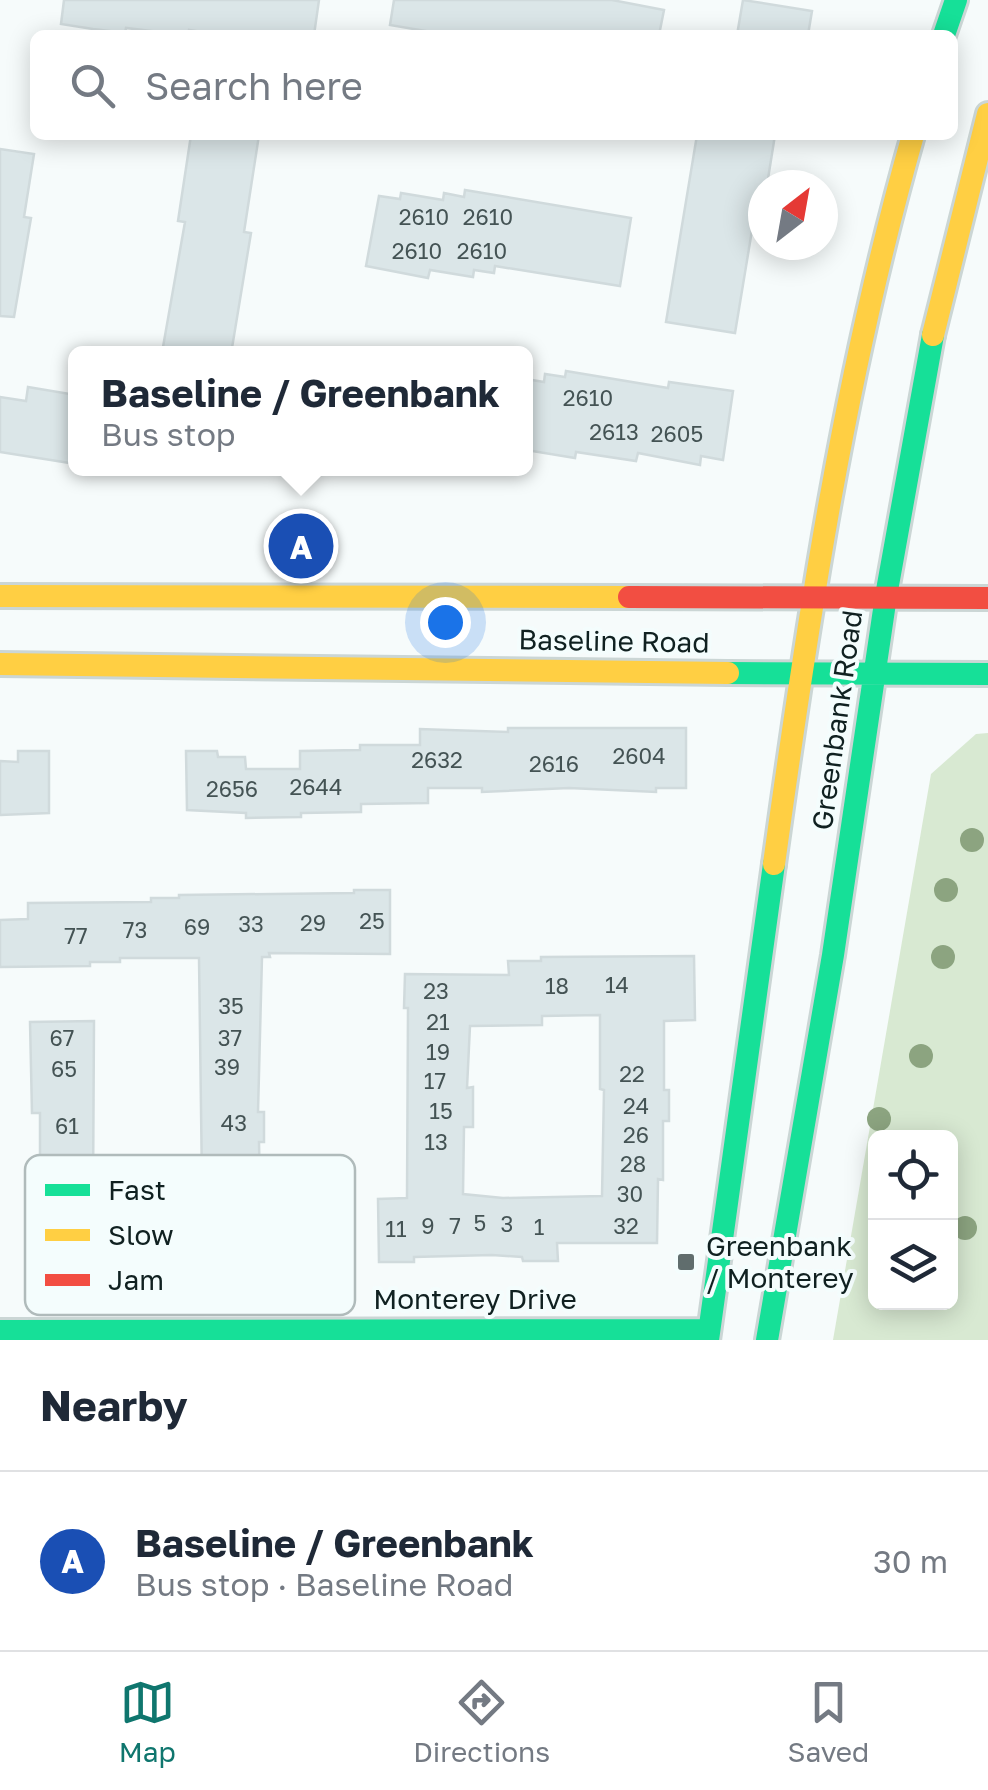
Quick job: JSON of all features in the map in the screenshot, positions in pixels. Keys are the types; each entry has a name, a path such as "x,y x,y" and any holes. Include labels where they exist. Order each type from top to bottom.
{"main road":[{"path":"946,30 956,0"},
{"name":"Greenbank Road","path":"767,1340 833,954 886,596 939,303 988,114"},
{"name":"Greenbank Road","path":"709,1335 810,598 838,436 867,301 911,140"},
{"name":"Baseline Road","path":"0,596 988,598"},
{"name":"Baseline Road","path":"0,664 988,674"},
{"name":"Monterey Drive","path":"11,1334 709,1335"}],"green space":[{"path":"988,733 988,1340 833,1340 868,1138 868,1310 958,1310 958,1130 869,1130 931,774 976,734"}],"building":[{"path":"64,0 319,0 315,30 104,30 61,24"},
{"path":"394,0 612,0 664,10 660,30 420,30 390,25"},
{"path":"743,0 812,11 809,30 738,30"},
{"path":"190,140 258,140 244,232 251,233 232,346 163,346 185,222 178,221"},
{"path":"696,140 774,140 769,170 748,170 748,254 735,333 666,322"},
{"path":"0,149 34,154 24,217 31,218 14,317 0,316"},
{"path":"465,190 631,218 620,286 495,266 494,273 474,270 473,277 430,270 428,278 366,266 379,196 400,199 401,193 443,200 444,193 464,197"},
{"path":"566,371 668,388 669,382 733,391 723,460 701,456 700,465 638,453 636,461 576,452 575,458 533,451 533,380 544,382 545,374 565,377"},
{"path":"28,387 68,394 68,463 0,452 0,397 26,401"},
{"path":"508,728 686,728 686,788 656,788 656,792 569,788 482,792 482,788 428,788 428,803 361,804 361,812 301,813 301,817 246,818 246,813 187,810 186,751 217,751 218,757 245,757 246,769 300,769 300,751 420,745 420,729 508,732"},
{"path":"18,751 49,751 49,813 0,815 0,761 18,762"},
{"path":"390,890 390,954 269,953 270,957 262,957 258,1112 264,1112 264,1142 259,1142 259,1155 202,1155 199,958 120,958 120,962 90,962 90,966 0,967 0,920 28,919 28,903 151,902 151,898 179,895"},
{"path":"694,956 695,1020 664,1021 664,1090 669,1090 669,1121 663,1121 657,1243 557,1243 558,1261 523,1261 522,1257 492,1255 379,1262 378,1199 407,1198 405,974 509,975 508,961 541,961 541,957","holes":["600,1015 600,1089 604,1090 602,1196 503,1198 463,1194 464,1127 473,1127 473,1087 467,1088 470,1026 542,1025 542,1016"]},
{"path":"94,1021 93,1155 40,1155 40,1113 32,1113 30,1022"}],"traffic: fast":[{"path":"946,30 956,0"},
{"path":"767,1340 833,955 886,596 933,335"},
{"path":"728,673 988,674"},
{"path":"708,1340 774,864"},
{"path":"0,1331 709,1330"}],"traffic: slow":[{"path":"933,335 988,114"},
{"path":"774,864 800,680 848,406 912,140"},
{"path":"0,596 629,597"},
{"path":"0,664 728,673"}],"traffic: jam":[{"path":"629,597 988,598"}],"place":[{"name":"Baseline / Greenbank","path":"301,546"},
{"name":"Greenbank / Monterey","path":"686,1262"}]}
